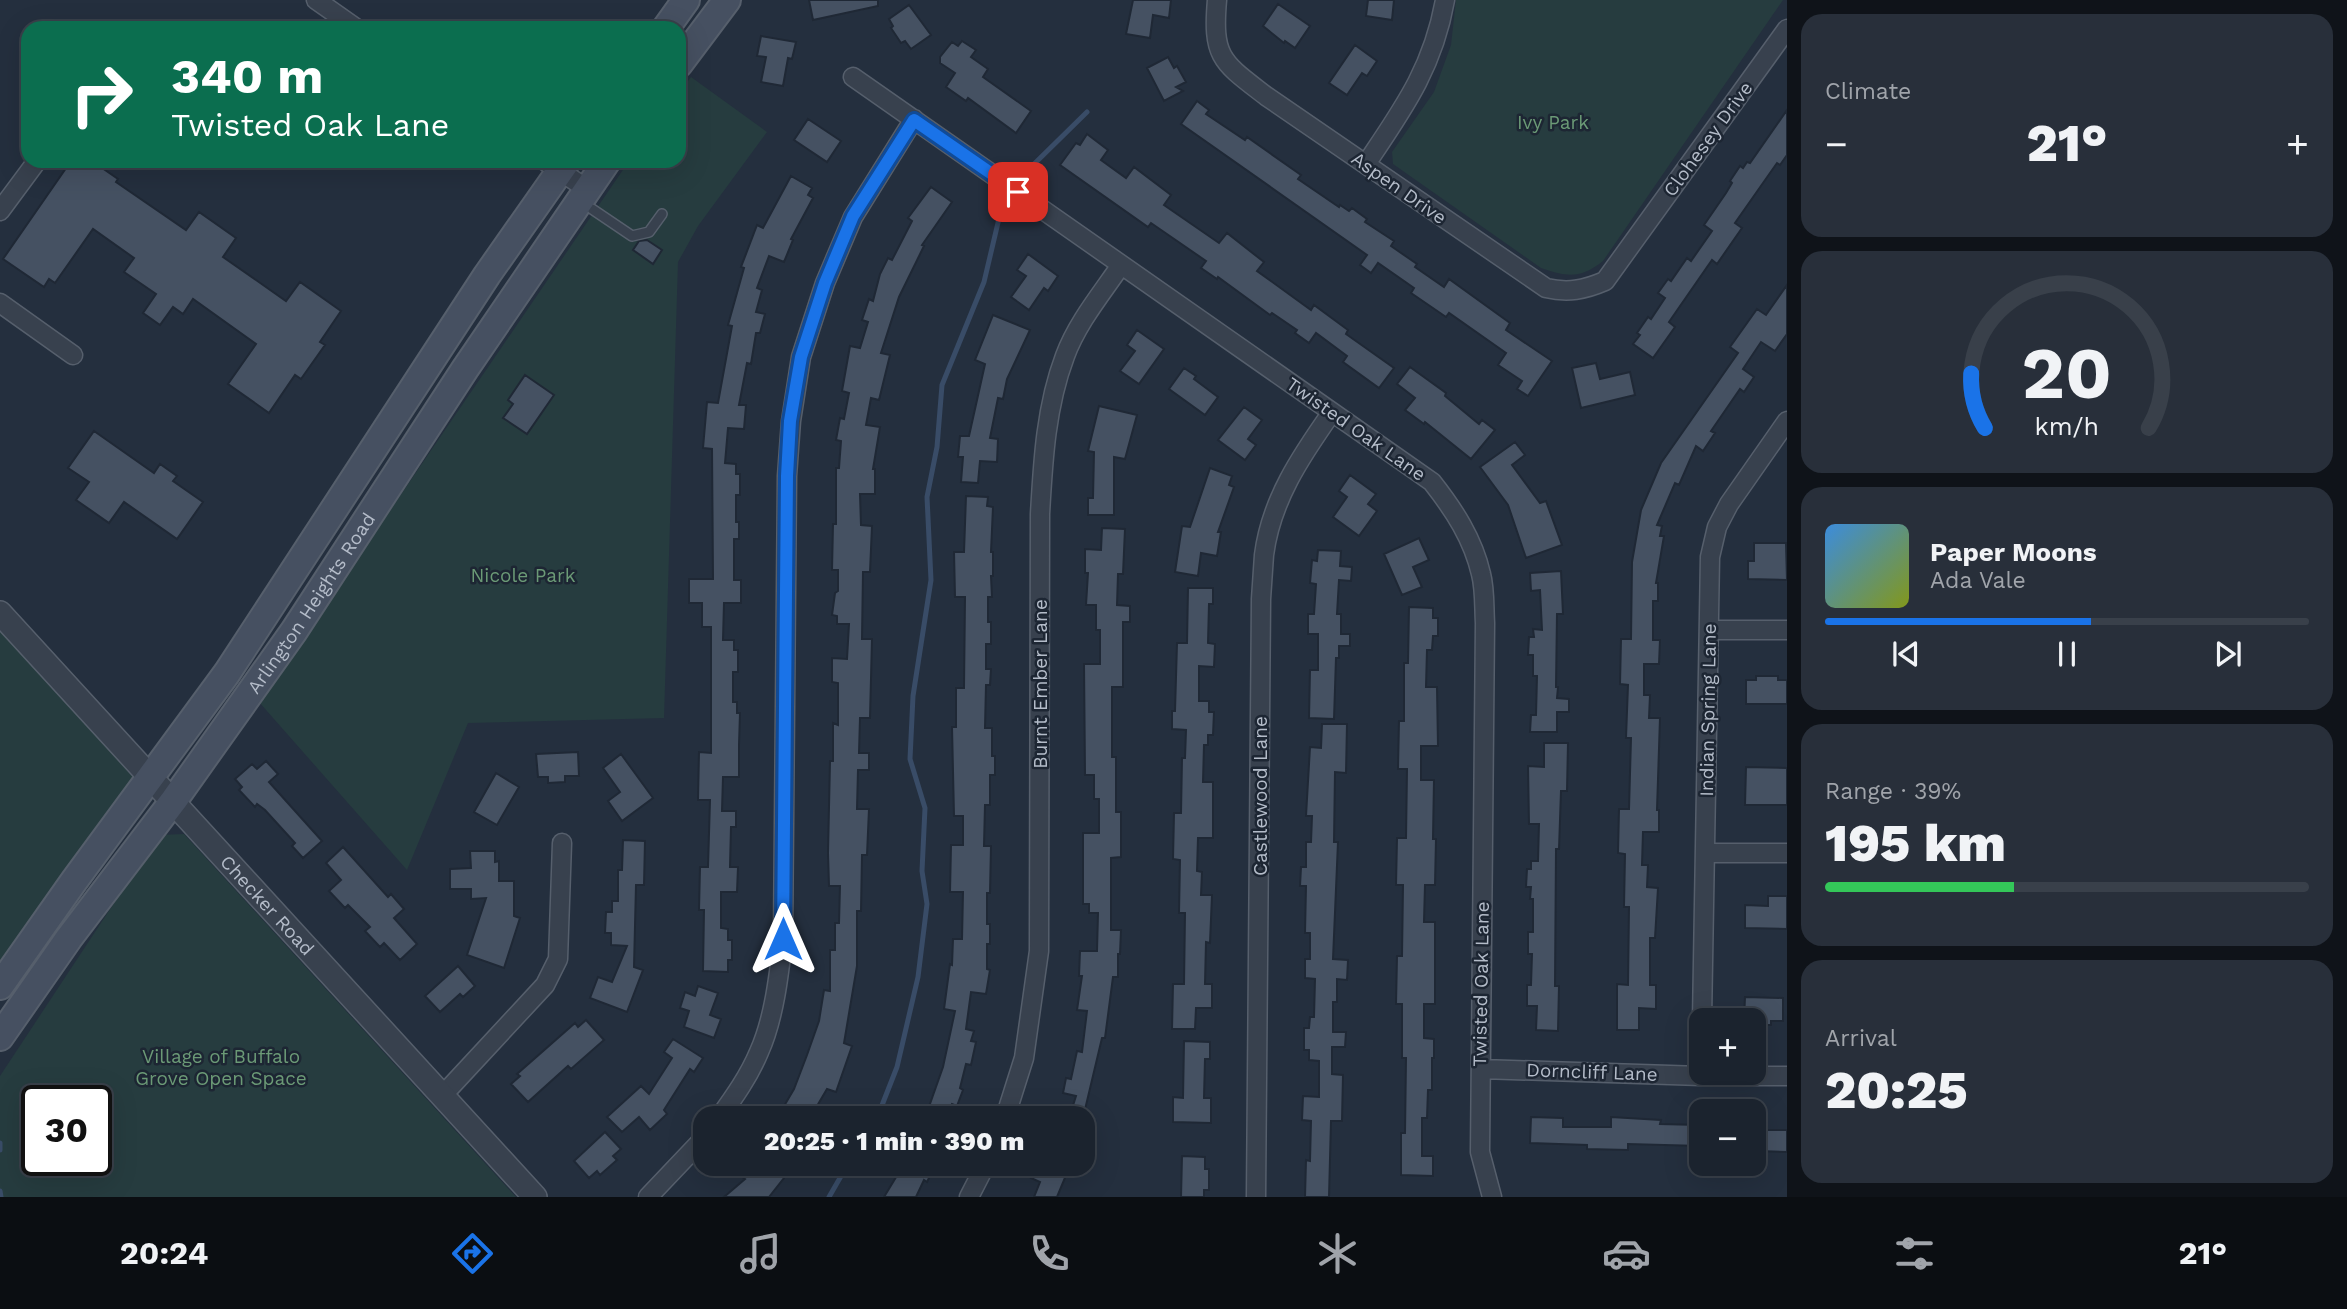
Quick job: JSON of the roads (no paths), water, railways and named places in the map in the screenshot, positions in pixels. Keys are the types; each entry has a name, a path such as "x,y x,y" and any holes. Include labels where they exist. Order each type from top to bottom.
{"main road":[{"path":"671,21 686,0"},
{"path":"686,55 727,0"},
{"name":"Arlington Heights Road","path":"0,986 227,673 554,168"},
{"name":"Arlington Heights Road","path":"0,1037 69,937 174,800 294,631 465,369 589,199 604,168"}],"street":[{"path":"316,0 346,21"},
{"name":"Aspen Drive","path":"1217,0 1215,29 1219,50 1233,70 1546,288 1566,292 1586,289 1605,281 1628,249"},
{"path":"1366,164 1423,75 1440,32 1445,0"},
{"name":"Clohesey Drive","path":"1628,249 1787,29"},
{"name":"Twisted Oak Lane","path":"853,77 1432,482 1450,505 1469,538 1482,575 1485,623 1480,1152 1492,1197"},
{"path":"727,1106 743,1084 760,1050 778,982 783,939 787,476 790,421 801,357 825,283 853,216 914,120"},
{"path":"0,211 32,168"},
{"path":"561,168 589,199"},
{"name":"Burnt Ember Lane","path":"1009,1106 1024,1058 1039,951 1040,514 1044,450 1052,398 1066,354 1121,265"},
{"path":"0,303 73,355"},
{"name":"Castlewood Lane","path":"1256,1197 1261,599 1264,553 1281,494 1300,458 1332,412"},
{"name":"Indian Spring Lane","path":"1702,1008 1710,557 1717,527 1729,504 1787,421"},
{"name":"Checker Road","path":"0,613 535,1197"},
{"path":"1709,630 1787,630"},
{"path":"442,1096 545,985 558,959 562,843"},
{"path":"1705,853 1787,853"},
{"name":"Dorncliff Lane","path":"1480,1069 1689,1074"},
{"name":"Dorncliff Lane","path":"1766,1076 1787,1076"},
{"path":"648,1197 693,1150"},
{"path":"970,1197 980,1176"}],"lane":[{"path":"589,199 632,236 649,232 662,214"}],"waterway":[{"path":"1029,169 1087,112"},
{"path":"882,1106 897,1067 918,977 927,904 922,871 925,808 910,759 913,696 931,580 927,497 937,447 942,385 984,282 1001,210"},
{"path":"0,1143 0,1150"},
{"path":"829,1197 841,1176"},
{"path":"0,1191 1,1197"}],"park label":[{"name":"Ivy Park","path":"1553,122"},
{"name":"Nicole Park","path":"523,575"},
{"name":"Village of Buffalo Grove Open Space","path":"221,1067"}]}
